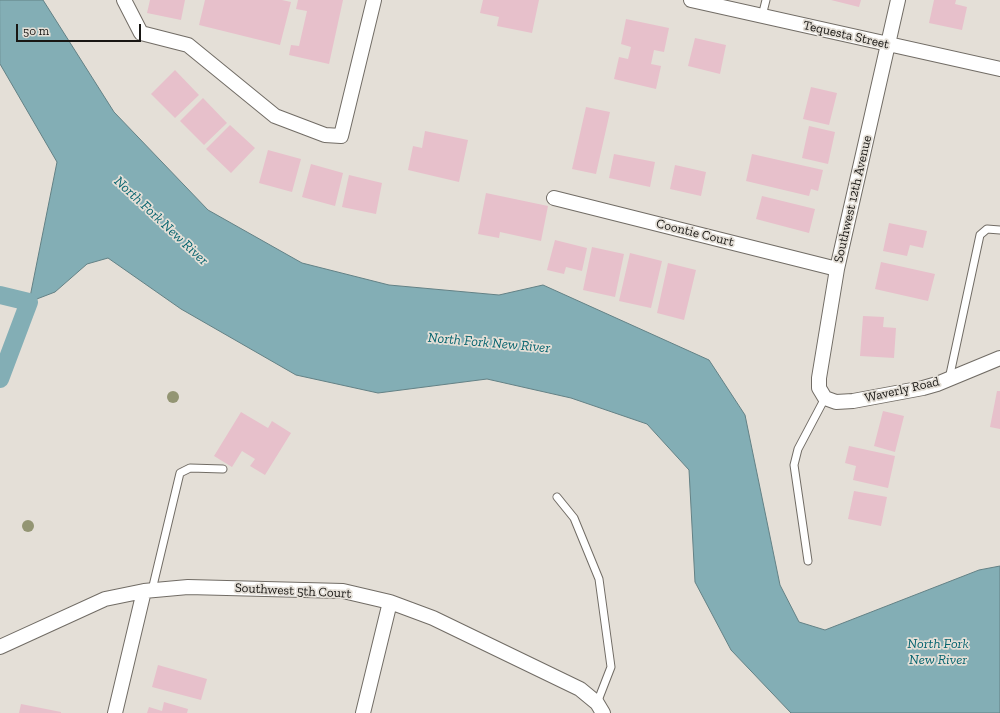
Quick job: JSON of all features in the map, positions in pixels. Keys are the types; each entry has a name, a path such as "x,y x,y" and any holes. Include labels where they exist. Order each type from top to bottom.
{"street":[{"path":"124,0 141,33 188,45 275,116 325,135 341,136 374,0"},
{"name":"Tequesta Street","path":"691,0 1000,69"},
{"name":"Southwest 12th Avenue","path":"825,398 819,388 818,378 837,269 898,0"},
{"name":"Coontie Court","path":"554,198 837,269"},
{"name":"Waverly Road","path":"825,398 836,402 852,401 924,388 1000,358"},
{"name":"Southwest 5th Court","path":"0,647 105,599 148,590 188,587 343,591 390,602 433,618 580,689 600,708"},
{"path":"115,713 148,590"},
{"path":"363,713 390,602"}],"lane":[{"path":"762,16 766,0"},
{"path":"949,379 980,235 987,229 1000,230"},
{"path":"808,561 794,465 798,448 825,398"},
{"path":"148,590 180,473 190,468 223,469"},
{"path":"557,497 574,518 599,578 611,667 600,708"}],"water":[{"name":"North Fork New River","path":"0,0 43,0 114,112 208,210 302,263 389,285 499,295 543,285 709,360 745,415 780,585 799,622 825,630 979,570 1000,566 1000,713 791,713 731,650 695,582 689,470 647,424 571,398 487,379 378,393 296,375 181,309 108,258 87,264 55,292 29,302 57,162 0,64"}],"building":[{"path":"150,0 185,0 181,20 147,13"},
{"path":"205,0 282,0 291,2 280,45 199,25"},
{"path":"298,0 343,0 329,64 289,55 291,45 299,46 307,11 296,9"},
{"path":"483,0 539,0 532,33 497,26 499,17 480,13"},
{"path":"831,0 861,0 859,7"},
{"path":"934,0 956,0 955,4 967,7 962,30 929,23"},
{"path":"626,19 669,28 664,52 654,50 651,64 661,66 656,89 614,79 619,57 628,59 631,47 621,44"},
{"path":"695,38 726,45 720,74 688,66"},
{"path":"175,70 199,95 175,118 151,94"},
{"path":"811,87 837,93 829,125 803,119"},
{"path":"203,98 227,123 204,145 180,121"},
{"path":"586,107 610,112 596,174 572,169"},
{"path":"230,125 255,148 231,173 206,149"},
{"path":"809,126 835,132 828,164 802,158"},
{"path":"425,131 468,140 459,182 408,170 413,146 422,148"},
{"path":"268,150 301,159 292,192 259,183"},
{"path":"614,154 655,162 650,187 609,178"},
{"path":"752,154 823,170 818,191 811,189 809,196 746,181"},
{"path":"311,164 343,173 335,206 302,197"},
{"path":"675,165 706,172 701,196 670,189"},
{"path":"349,175 382,183 376,214 342,207"},
{"path":"486,193 548,206 541,241 500,232 499,238 478,234"},
{"path":"762,196 815,209 809,233 756,219"},
{"path":"889,223 927,231 923,248 910,245 907,256 883,251"},
{"path":"555,240 587,248 582,271 566,267 564,274 547,270"},
{"path":"592,247 624,254 615,297 583,290"},
{"path":"630,253 662,261 651,308 619,301"},
{"path":"881,262 935,274 928,301 875,289"},
{"path":"668,263 696,270 684,320 657,313"},
{"path":"863,316 884,317 883,327 896,328 894,358 860,356"},
{"path":"997,391 1000,391 1000,429 990,427"},
{"path":"883,411 904,416 895,452 874,446"},
{"path":"241,412 268,428 272,421 291,433 265,475 250,466 255,459 242,451 232,467 214,456"},
{"path":"849,446 895,456 888,488 853,480 856,466 845,463"},
{"path":"854,491 887,497 881,526 848,519"},
{"path":"158,665 207,679 201,700 152,687"},
{"path":"164,702 188,709 187,713 147,713 149,707 162,711"},
{"path":"21,704 61,712 61,713 19,713"}],"waterway":[{"path":"0,295 29,302 0,379"}]}
